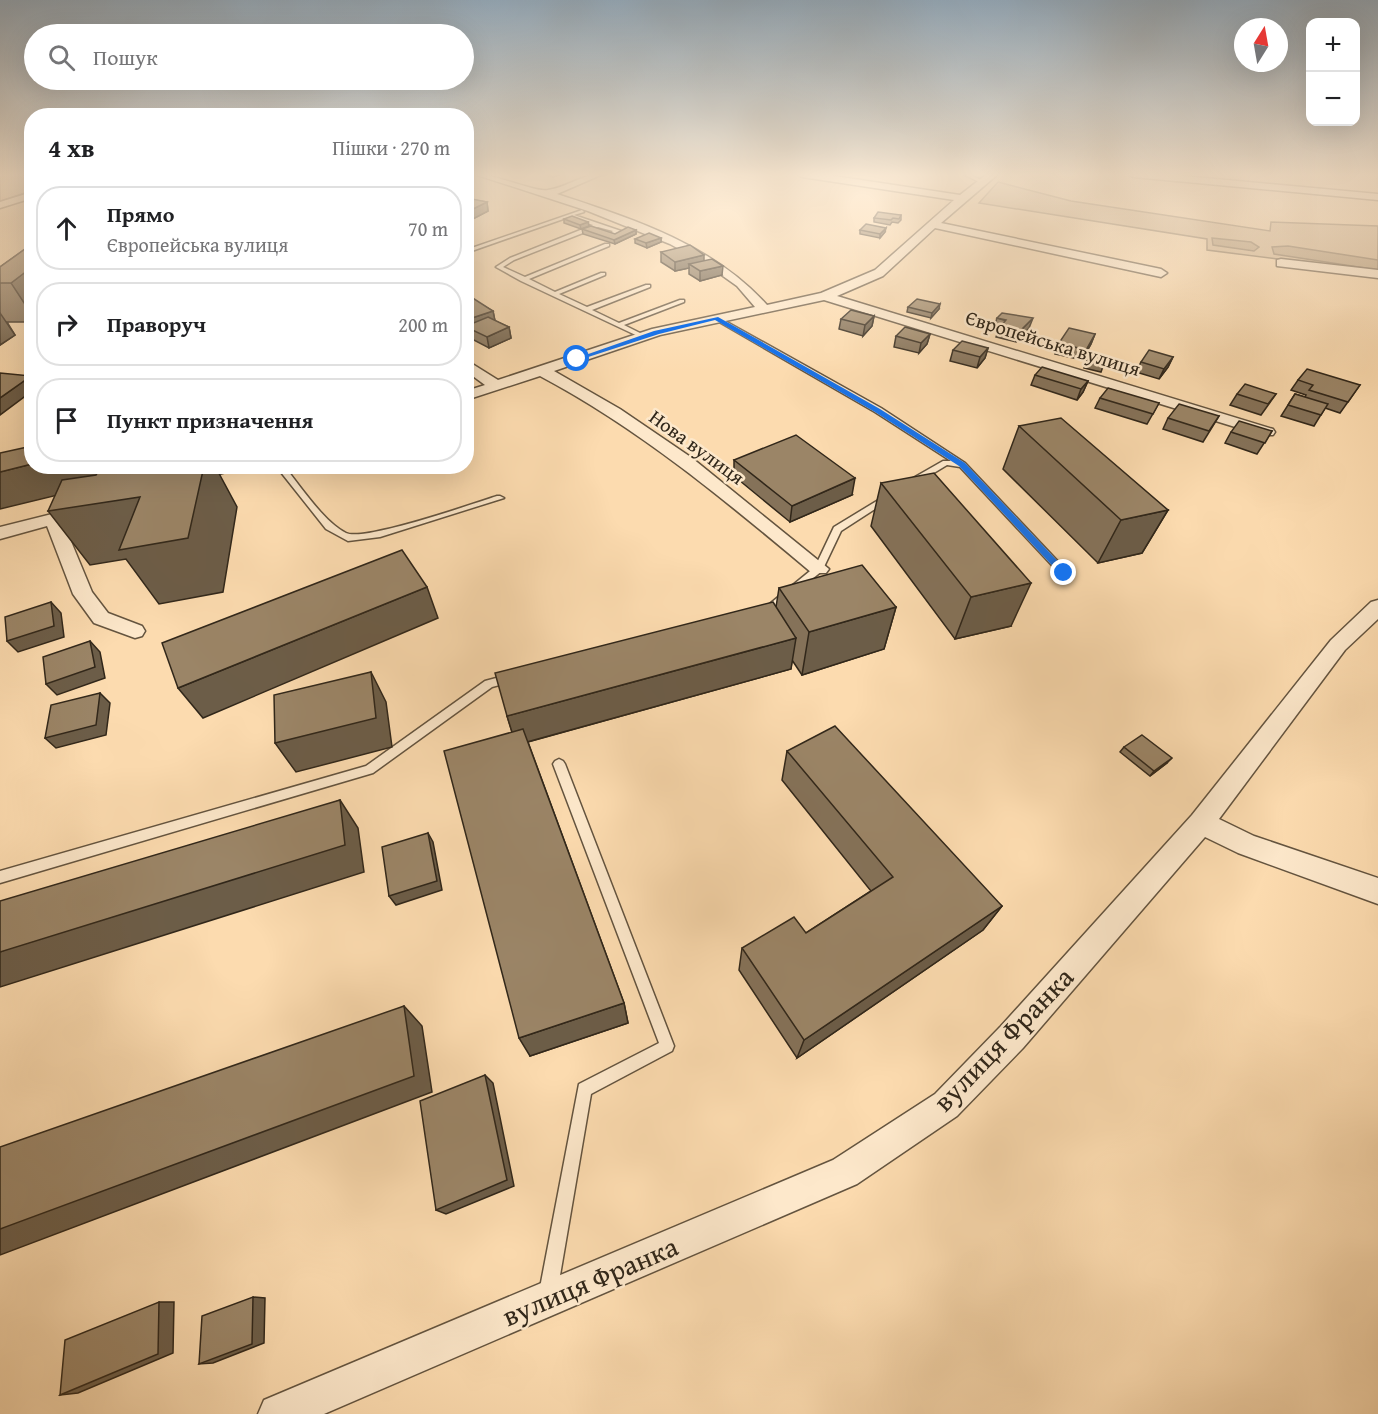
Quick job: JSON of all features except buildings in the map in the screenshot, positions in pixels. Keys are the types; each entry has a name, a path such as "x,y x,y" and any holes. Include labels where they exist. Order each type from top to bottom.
{"street":[{"path":"668,240 709,261 753,292 763,308"},
{"name":"Європейська вулиця","path":"474,393 644,337 716,318 825,296 879,273 917,240"},
{"path":"1005,240 1161,273"},
{"path":"1281,263 1378,274"},
{"name":"Європейська вулиця","path":"825,296 1269,433"},
{"path":"474,370 497,386"},
{"name":"Нова вулиця","path":"542,371 623,419 724,490 819,569"},
{"path":"167,485 201,474"},
{"path":"0,533 105,504"},
{"path":"53,520 83,594 101,618 135,631"},
{"name":"вулиця Франка","path":"278,1414 845,1172 946,1105 1012,1037 1098,937 1202,823 1338,645 1378,607"},
{"path":"1202,823 1247,845 1378,891"}],"lane":[{"path":"474,249 499,240"},
{"path":"560,240 512,259 499,267 644,337"},
{"path":"523,280 607,245"},
{"path":"554,294 603,274"},
{"path":"588,309 648,286"},
{"path":"619,325 682,301"},
{"path":"716,318 878,410 962,465 1064,573"},
{"path":"902,489 946,463 962,465"},
{"path":"286,474 329,527 348,538 377,535 500,498"},
{"path":"752,616 764,613 819,569 837,529 893,494"},
{"path":"0,877 369,770 489,684 524,675"},
{"path":"547,1300 584,1089 667,1046 559,764"}],"shaded area":[{"path":"1207,240 1378,240 1378,272 1207,250"},
{"path":"1212,240 1231,240 1251,242 1259,247 1254,251 1213,245"},
{"path":"1288,246 1378,260 1378,270 1274,254 1272,247"}],"route":[{"path":"577,359 657,332 716,318 878,410 962,465 981,482 1064,573"}]}
